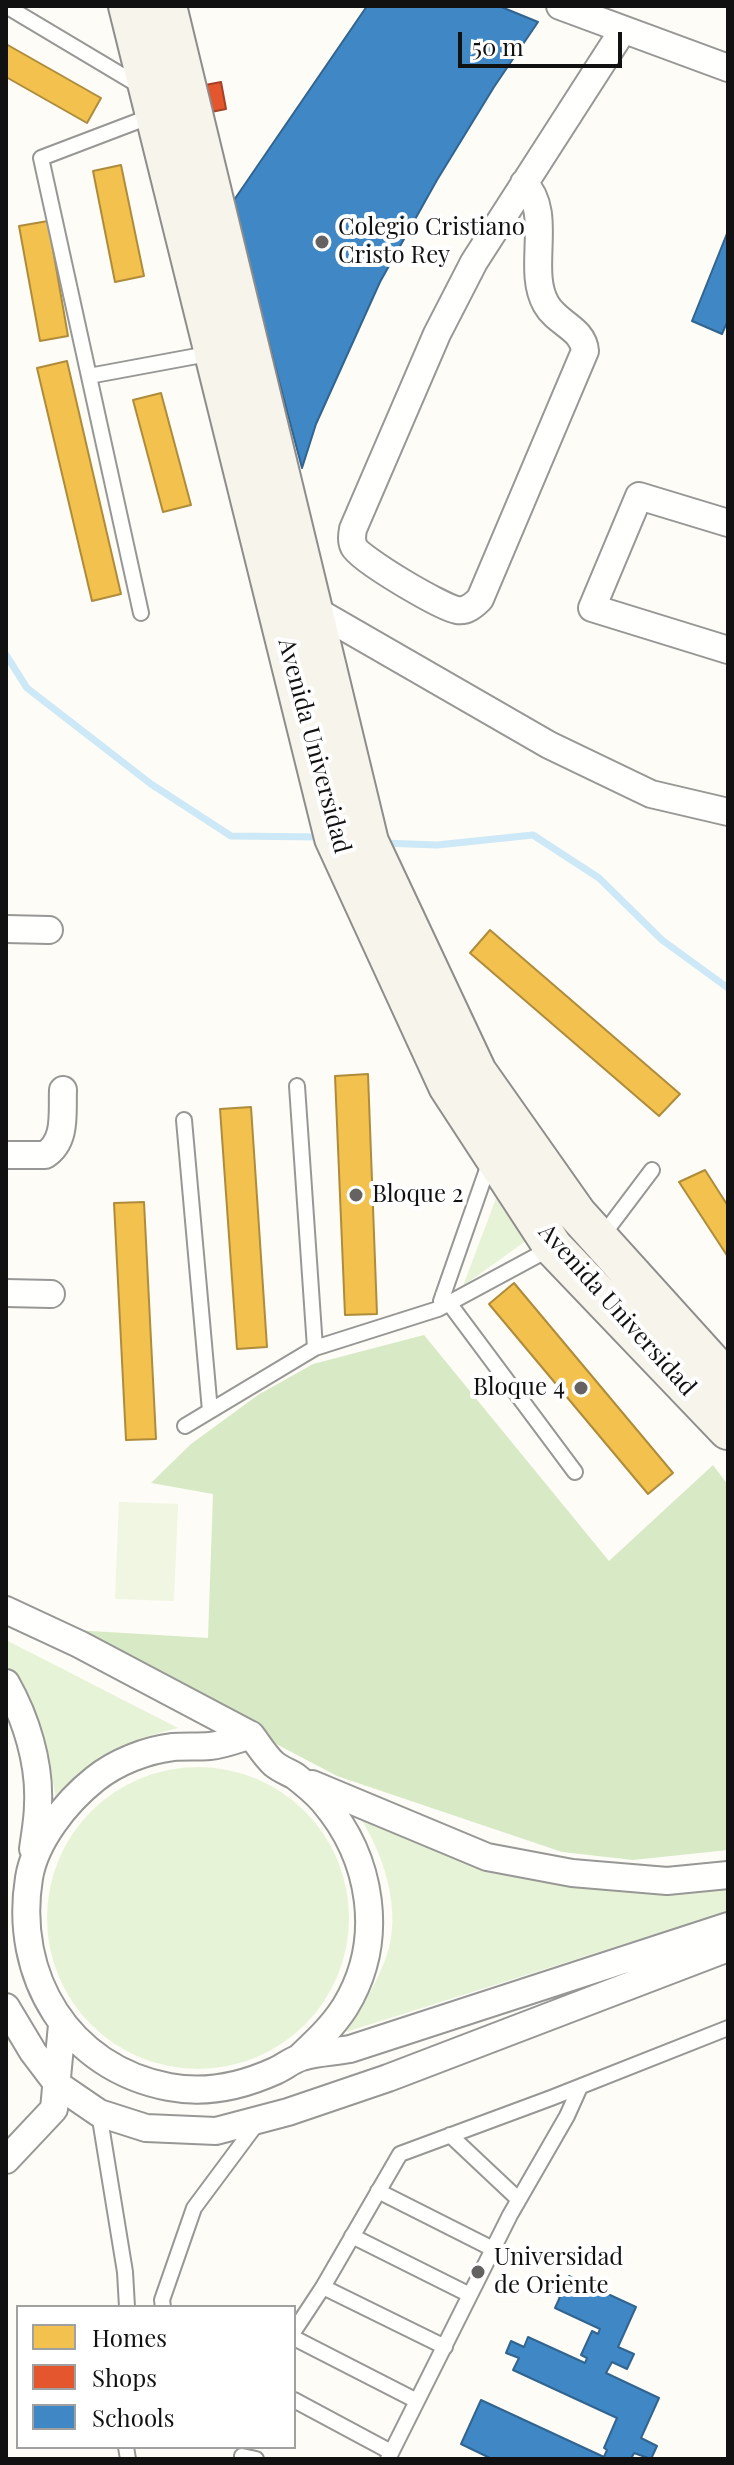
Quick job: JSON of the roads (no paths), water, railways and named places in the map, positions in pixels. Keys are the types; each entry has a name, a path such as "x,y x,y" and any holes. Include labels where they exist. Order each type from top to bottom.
{"street":[{"name":"Avenida Universidad","path":"128,6 334,838 448,1086 553,1247 728,1430"},
{"name":"Avenida Universidad","path":"167,6 369,842 477,1072 577,1214 728,1381"},
{"path":"560,6 728,68"},
{"path":"524,183 533,191 537,201 543,296 559,320 581,336 585,351 480,599 470,607 458,610 415,590 361,555 354,547 352,535 437,334 474,262 524,183 623,30"},
{"path":"728,523 639,496 592,608 728,650"},
{"path":"313,609 549,745 651,794 728,812"},
{"path":"6,929 49,930"},
{"path":"6,1155 45,1155 55,1147 61,1131 63,1090"},
{"path":"6,1293 51,1294"},
{"path":"6,1610 79,1644 251,1735 274,1764 295,1776 487,1857 572,1873 667,1881 728,1875"},
{"path":"6,1683 21,1709 38,1778 26,1932 40,1986 62,2025 92,2053 142,2080 198,2090 254,2081 290,2063 350,2049 728,1926"},
{"path":"29,1876 44,1838 67,1804 97,1777 133,1758 172,1747 212,1746 251,1735"},
{"path":"288,2112 290,2063 327,2031 346,2005 360,1976 368,1945 370,1913 366,1881 355,1850 340,1822 320,1797 295,1776"},
{"path":"6,2007 33,2052 58,2085 99,2113 146,2128 216,2131 288,2112 388,2078 728,1948"},
{"path":"6,2160 54,2109 62,2025"}],"lane":[{"path":"6,6 151,103 41,158 141,613"},
{"path":"89,376 213,353"},
{"path":"297,1086 315,1348"},
{"path":"184,1120 210,1411"},
{"path":"444,1302 492,1154"},
{"path":"600,1239 652,1170"},
{"path":"185,1426 315,1348 444,1302 553,1247"},
{"path":"444,1302 575,1472"},
{"path":"296,2328 400,2154 728,2028"},
{"path":"296,2401 390,2456 518,2199 567,2116 580,2087"},
{"path":"99,2113 125,2272 127,2305"},
{"path":"163,2305 194,2208 260,2120"},
{"path":"450,2135 518,2199"},
{"path":"378,2191 493,2249"},
{"path":"352,2236 470,2295"},
{"path":"323,2287 445,2347"},
{"path":"296,2339 417,2401"}],"waterway":[{"path":"6,655 27,688 151,784 231,836 322,837"},
{"path":"382,843 437,845 533,835 599,878 662,940 728,988"}],"place":[{"name":"Colegio Cristiano Cristo Rey","path":"322,242"},
{"name":"Bloque 2","path":"356,1195"},
{"name":"Bloque 4","path":"581,1388"},
{"name":"Universidad de Oriente","path":"478,2272"}]}
